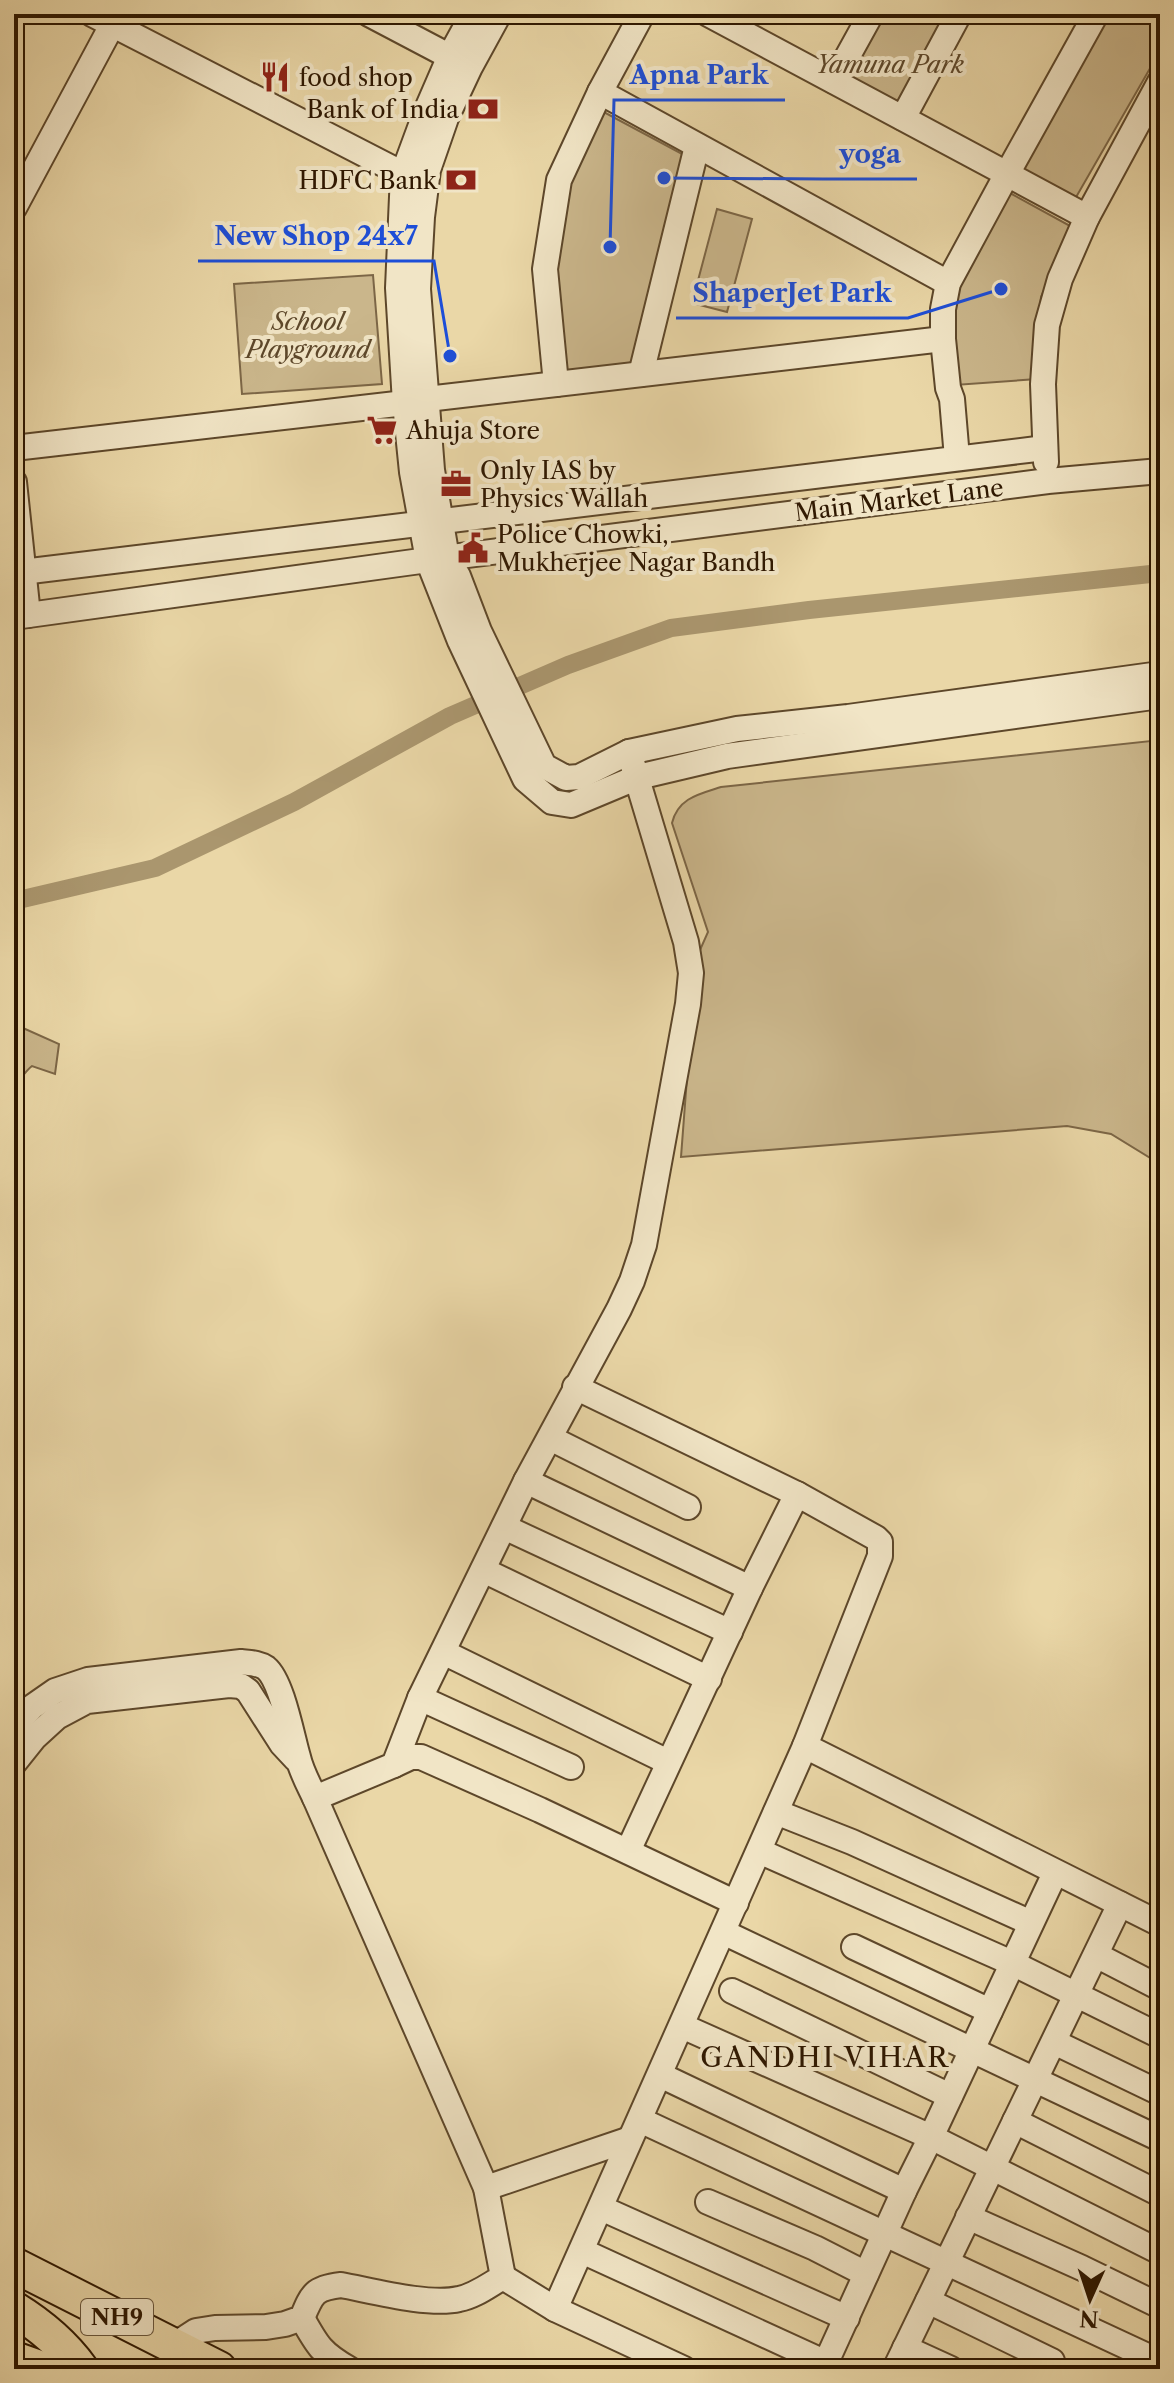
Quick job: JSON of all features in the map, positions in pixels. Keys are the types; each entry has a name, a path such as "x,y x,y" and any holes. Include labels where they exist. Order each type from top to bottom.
{"highway":[{"name":"NH9","path":"14,2265 219,2369"},
{"path":"14,2309 39,2324 81,2369"},
{"path":"14,2327 57,2369"},
{"path":"14,2359 42,2369"}],"street":[{"path":"369,14 460,61"},
{"path":"473,14 446,118 428,170 418,289 412,472 430,522 438,559 476,649 511,752 566,778 579,777 629,752 737,729 848,717 1160,674"},
{"path":"416,401 398,288 403,174 427,109 460,61 499,14"},
{"path":"556,384 545,269 559,180 600,92 642,14"},
{"path":"834,81 871,14"},
{"path":"903,118 959,14"},
{"path":"957,458 940,309 948,283 1096,14"},
{"path":"14,208 108,18 403,174 428,170"},
{"path":"724,18 1042,196 1087,217"},
{"path":"1048,481 1043,384 1047,325 1060,279 1087,217 1160,82"},
{"path":"600,92 948,283"},
{"path":"641,374 697,146"},
{"path":"14,448 943,339"},
{"path":"19,573 1045,448"},
{"name":"Main Market Lane","path":"21,616 1048,481 1160,471"},
{"path":"14,482 21,616"},
{"path":"476,649 552,802 571,805 638,777 727,756 1160,696"},
{"path":"394,1765 420,1698 526,1481 619,1309 644,1245 691,973 686,942 629,752"},
{"path":"555,2309 805,1746 881,1549 876,1538 797,1494 575,1387"},
{"path":"550,1438 688,1507"},
{"path":"526,1481 750,1588"},
{"path":"628,1851 797,1494"},
{"path":"504,1527 730,1632"},
{"path":"483,1570 709,1679"},
{"path":"443,1652 668,1762"},
{"path":"14,1727 32,1707 55,1691 88,1680 241,1662 258,1664 268,1670 294,1738 298,1760 486,2188 503,2277 555,2309 684,2369"},
{"path":"14,1763 34,1738 57,1717 87,1701 229,1685 241,1686 248,1691 282,1744 298,1760"},
{"path":"420,1698 571,1767"},
{"path":"805,1746 1160,1924"},
{"path":"315,1798 411,1757 421,1757 736,1903"},
{"path":"776,1812 852,1842 1031,1923"},
{"path":"759,1851 1012,1963 1160,2036"},
{"path":"582,2251 824,2366 1055,1873"},
{"path":"951,2369 900,2358 1120,1904"},
{"path":"723,1932 1160,2139"},
{"path":"854,1947 990,2011"},
{"path":"1096,1955 1160,1988"},
{"path":"732,1991 950,2096"},
{"path":"682,2026 931,2137 1160,2252"},
{"path":"1054,2042 1160,2093"},
{"path":"660,2075 904,2191"},
{"path":"1015,2121 1160,2194"},
{"path":"486,2188 635,2129 886,2233 946,2264 1160,2362"},
{"path":"708,2202 815,2248 866,2274"},
{"path":"601,2208 847,2318"},
{"path":"968,2217 1160,2306"},
{"path":"173,2346 196,2331 266,2327 302,2318 314,2293 326,2287 341,2285 434,2300 458,2299 477,2293 503,2277"},
{"path":"928,2301 1052,2361"},
{"path":"302,2318 318,2347 349,2369"}],"green space":[{"name":"Yamuna Park","path":"884,14 951,14 900,109 847,80"},
{"path":"1104,14 1160,14 1160,51 1075,199 1015,170"},
{"path":"600,110 686,156 635,366 562,374 553,265 565,181"},
{"path":"1008,192 1072,227 1041,297 1037,379 955,385 948,337 957,288"},
{"path":"717,209 752,219 727,312 692,303"},
{"name":"School Playground","path":"373,275 382,384 242,394 234,284"},
{"path":"1160,740 1160,1164 1111,1134 1067,1126 681,1157 696,959 708,932 672,823 684,802 721,787"},
{"path":"14,1024 59,1044 55,1074 32,1066 14,1087"}],"waterway":[{"path":"14,901 155,868 294,802 450,716 568,665 671,628 809,610 1160,573"}],"place":[{"name":"food shop","path":"275,77"},
{"name":"Bank of India","path":"483,109"},
{"name":"yoga","path":"664,178"},
{"name":"HDFC Bank","path":"461,180"},
{"name":"Apna Park","path":"610,247"},
{"name":"ShaperJet Park","path":"1001,289"},
{"name":"New Shop 24x7","path":"450,356"},
{"name":"Ahuja Store","path":"382,430"},
{"name":"Only IAS by Physics Wallah","path":"456,484"},
{"name":"Police Chowki, Mukherjee Nagar Bandh","path":"473,548"}],"district":[{"name":"GANDHI VIHAR","path":"825,2057"}]}
